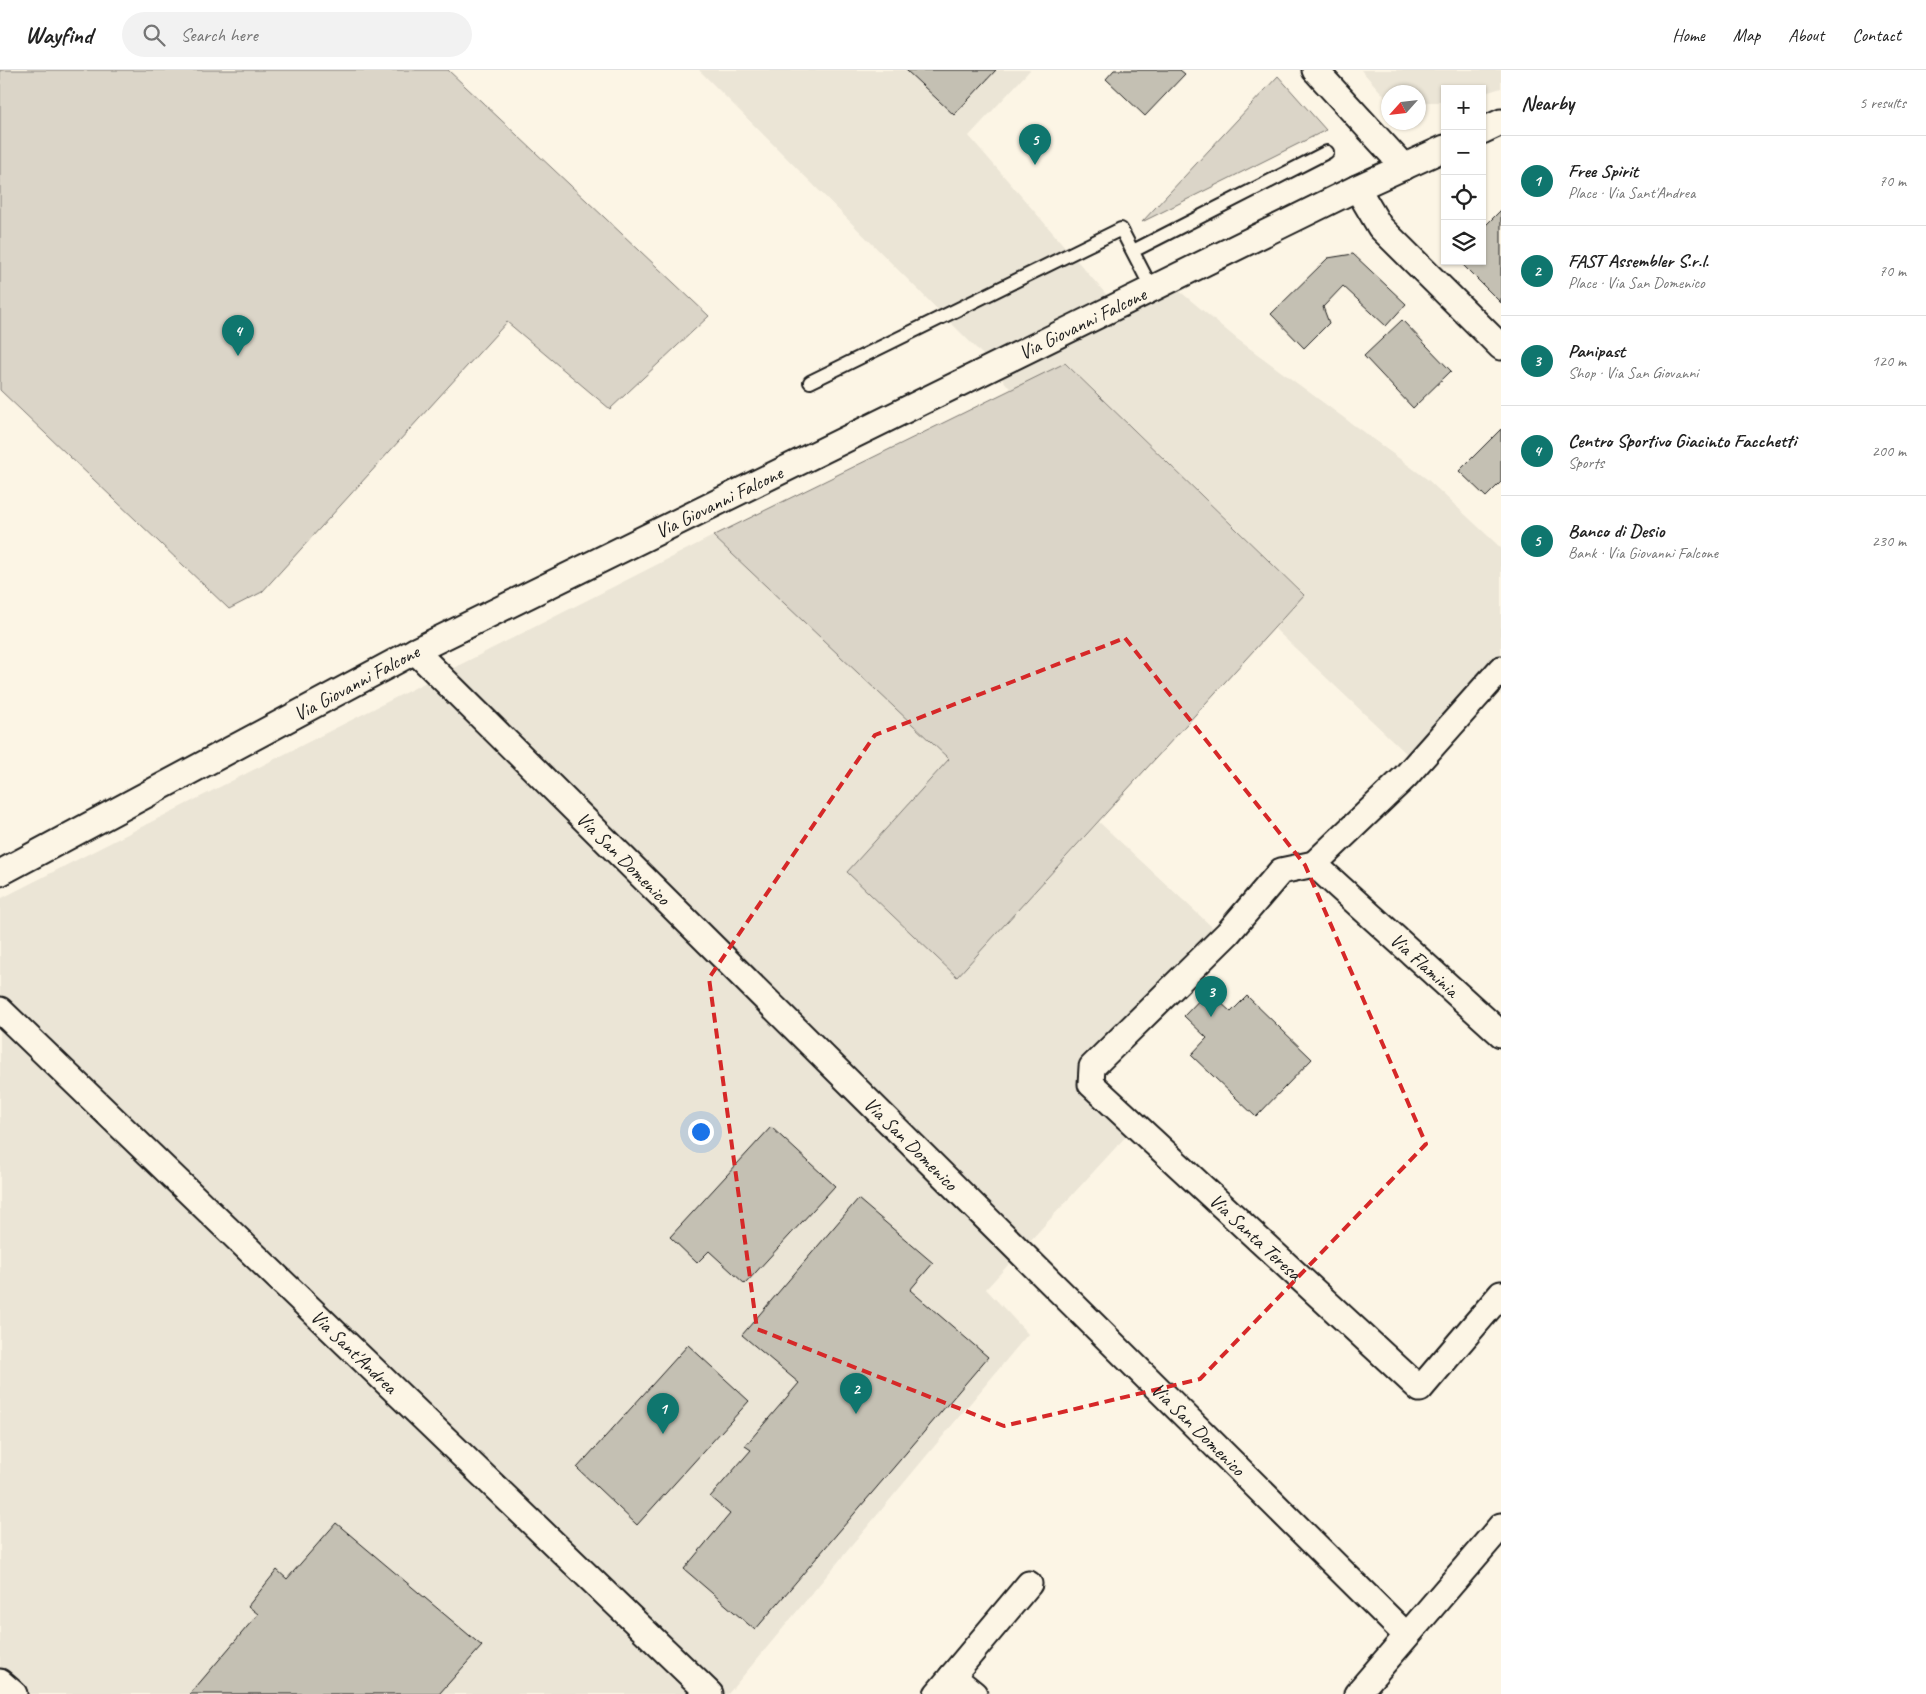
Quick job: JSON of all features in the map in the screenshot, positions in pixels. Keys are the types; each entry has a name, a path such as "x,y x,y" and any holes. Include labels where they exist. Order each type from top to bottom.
{"street":[{"path":"1315,70 1404,167"},
{"path":"1484,130 1501,122"},
{"name":"Via Giovanni Falcone","path":"0,873 415,651 1358,188 1441,150"},
{"path":"1358,188 1380,227 1501,347"},
{"name":"Via San Domenico","path":"415,651 1406,1635"},
{"path":"1314,864 1405,777 1501,669"},
{"name":"Via Flaminia","path":"1314,864 1501,1034"},
{"name":"Via Santa Teresa","path":"1314,864 1281,870 1228,934 1092,1066 1091,1084 1420,1388 1501,1294"},
{"name":"Via Sant'Andrea","path":"0,1010 710,1694"},
{"path":"1356,1694 1501,1526"},
{"path":"974,1694 945,1685 1029,1584"},
{"path":"0,1682 14,1694"}],"lane":[{"path":"1133,251 1327,152"},
{"path":"810,382 1122,229 1152,289"}],"highlighted area":[{"path":"1125,638 1305,865 1426,1144 1200,1379 1004,1426 757,1329 709,978 875,735"}],"shaded area":[{"path":"0,70 448,70 709,316 610,409 507,322 262,592 229,609 0,390"},
{"path":"699,70 1030,70 969,136 1124,315 1177,289 1237,339 1427,479 1501,548 1501,695 1477,675 1408,755 1275,629 1304,594 1066,363 1011,390 986,358"},
{"path":"1361,70 1501,70 1501,88 1486,93 1486,85 1441,85 1441,102 1426,102 1426,85 1381,85 1381,92"},
{"path":"1278,76 1326,130 1142,222"},
{"path":"1065,363 1304,595 957,977 847,872 949,759 713,536"},
{"path":"713,536 949,759 847,872 957,977 1099,822 1225,939 1077,1083 1129,1133 986,1289 1028,1334 728,1694 0,1694 0,899"}],"building":[{"path":"906,70 996,70 954,115"},
{"path":"1114,70 1180,70 1185,74 1145,116 1106,79"},
{"path":"1501,210 1501,303 1463,265 1486,265 1486,225"},
{"path":"1353,254 1406,304 1386,326 1343,286 1323,307 1329,323 1304,348 1271,314 1328,258"},
{"path":"1402,320 1451,371 1413,408 1364,356"},
{"path":"1501,429 1501,482 1486,497 1459,471"},
{"path":"1208,991 1231,1012 1247,996 1312,1059 1256,1117 1191,1055 1207,1038 1184,1016"},
{"path":"771,1127 835,1186 745,1284 709,1251 697,1263 670,1237"},
{"path":"858,1199 933,1263 910,1290 988,1357 755,1630 684,1569 730,1514 710,1497 751,1450 745,1446 799,1383 742,1335"},
{"path":"688,1345 749,1401 637,1525 577,1468"},
{"path":"336,1523 482,1646 439,1694 190,1694 258,1614 248,1606 277,1570 287,1579"}],"place":[{"name":"Banco di Desio","path":"1035,165"},
{"name":"Centro Sportivo Giacinto Facchetti","path":"238,356"},
{"name":"Panipast","path":"1211,1017"},
{"name":"FAST Assembler S.r.l.","path":"856,1414"},
{"name":"Free Spirit","path":"663,1434"}]}
